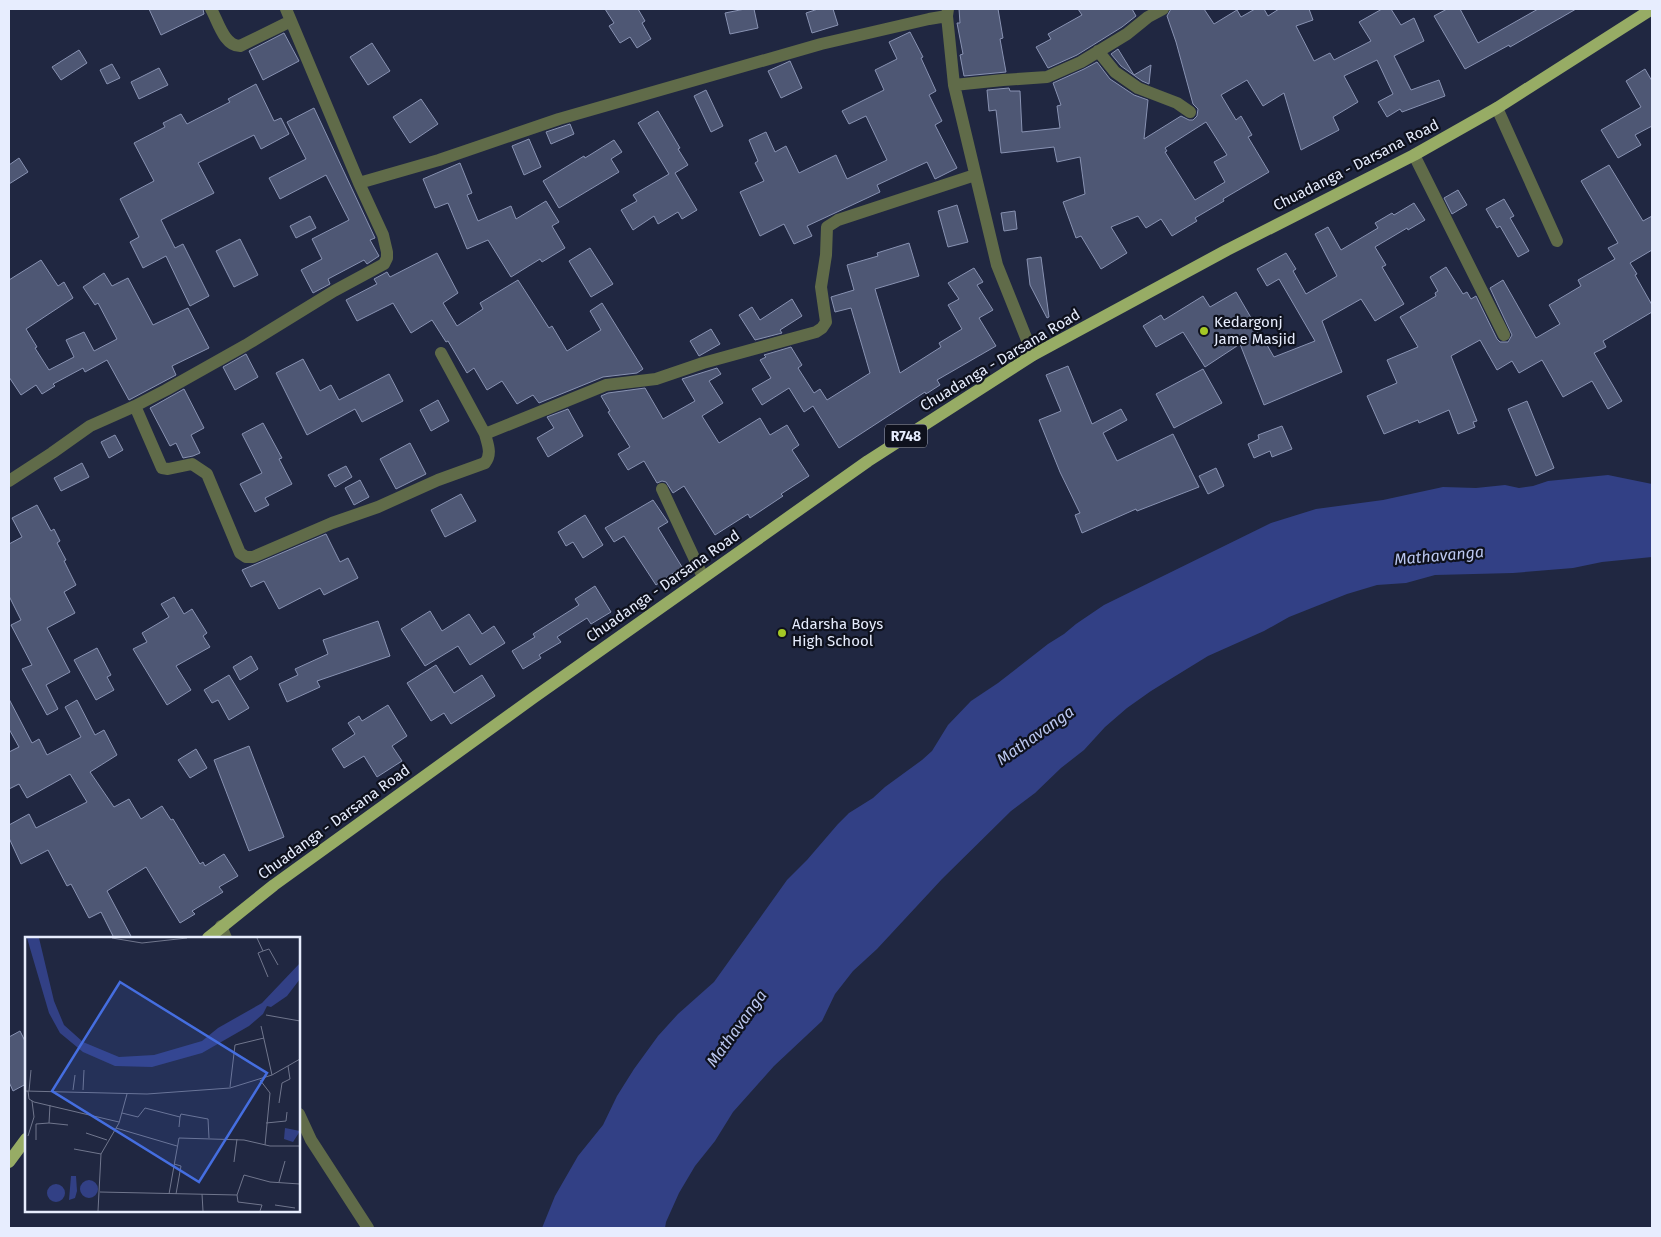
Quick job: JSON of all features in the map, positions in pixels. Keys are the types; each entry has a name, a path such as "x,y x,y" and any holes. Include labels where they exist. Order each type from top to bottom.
{"main road":[{"name":"Chuadanga - Darsana Road","path":"211,937 224,932 274,885 868,461 1033,355 1227,250 1414,155 1497,108 1652,9"},
{"path":"9,1162 13,1149 25,1140"}],"street":[{"path":"212,9 227,40 235,46 240,46 291,21"},
{"path":"9,481 90,426 135,406 384,264 387,252 383,235 359,183 286,9"},
{"path":"954,86 1047,77 1081,62 1163,9"},
{"path":"359,183 439,160 558,119 685,82 821,44 947,12 954,86 997,265 1033,355"},
{"path":"1098,51 1115,72 1138,88 1177,103 1190,112"},
{"path":"1497,108 1557,241"},
{"path":"1414,155 1504,335"},
{"path":"485,434 606,385 656,379 703,363 816,332 826,322 821,288 826,255 827,227 829,225 838,220 975,175"},
{"path":"135,406 162,468 168,469 192,464 207,474 240,553 246,557 253,557 332,523 378,507 438,480 485,464 489,458 485,434 441,353"},
{"path":"662,489 703,577"},
{"path":"300,1116 311,1140 368,1228"}],"water":[{"name":"Mathavanga","path":"1608,475 1652,484 1652,557 1602,562 1573,568 1513,573 1435,575 1406,583 1377,585 1347,594 1289,617 1264,631 1208,656 1151,691 1105,727 1084,750 1061,768 1035,793 1011,811 942,879 877,949 853,971 835,994 822,1021 774,1066 733,1112 715,1141 695,1166 679,1193 665,1228 542,1228 555,1196 578,1156 603,1125 617,1096 634,1069 658,1036 678,1014 714,982 787,880 849,813 873,798 932,751 948,725 971,701 1076,624 1104,605 1271,523 1316,509 1383,500 1443,487 1476,488 1505,485 1519,488 1548,481"}],"building":[{"path":"149,9 203,9 204,14 161,35"},
{"path":"605,9 638,9 645,21 642,23 651,39 637,48 630,37 620,43 609,26 614,23"},
{"path":"754,9 758,28 730,34 725,13"},
{"path":"818,9 833,9 838,25 812,33 806,13"},
{"path":"959,9 998,9 1003,38 1000,39 1006,72 964,76 960,55 963,54 957,23 960,23"},
{"path":"1078,9 1132,9 1136,16 1077,55 1048,68 1036,47 1051,39 1048,34 1082,15"},
{"path":"1171,9 1204,9 1214,24 1237,10 1241,17 1255,9 1264,9 1268,16 1279,9 1309,9 1313,20 1296,26 1314,61 1330,53 1334,60 1371,41 1359,22 1382,9 1391,9 1401,25 1414,18 1424,41 1394,56 1411,90 1439,80 1445,96 1402,112 1400,109 1387,117 1378,102 1393,94 1377,60 1344,76 1358,102 1333,117 1339,130 1301,150 1284,93 1263,106 1247,80 1221,95 1236,120 1241,116 1252,135 1248,137 1269,172 1223,199 1224,201 1195,218 1197,221 1172,236 1161,219 1146,228 1138,216 1111,227 1127,253 1101,269 1081,236 1076,238 1063,202 1085,194 1080,157 1057,162 1054,147 1001,153 996,110 989,111 987,90 1009,88 1010,91 1020,91 1022,132 1060,128 1057,106 1061,105 1053,83 1097,62 1110,79 1134,95 1148,100 1144,139 1181,116 1193,120 1197,116 1198,109 1193,104 1167,16","holes":["1206,122 1227,155 1214,162 1225,182 1195,200 1165,152 1167,151 1165,148"]},
{"path":"1447,9 1460,9 1478,43 1538,9 1576,9 1510,47 1509,45 1465,69 1434,16"},
{"path":"910,32 923,57 921,58 936,91 929,95 942,121 935,125 957,168 935,179 927,162 877,185 880,192 807,226 812,236 794,244 784,224 760,236 740,192 764,181 755,163 758,161 749,140 766,132 775,152 786,146 799,173 836,155 847,179 887,160 866,116 849,124 842,111 884,90 875,70 897,59 889,42"},
{"path":"284,33 299,61 263,80 249,51"},
{"path":"372,43 390,71 368,85 350,57"},
{"path":"1118,49 1134,75 1151,65 1149,84 1142,81 1121,66 1111,54"},
{"path":"79,50 87,63 61,80 52,67"},
{"path":"790,61 802,88 781,98 768,71"},
{"path":"112,64 120,78 107,84 100,70"},
{"path":"159,68 168,85 139,99 131,82"},
{"path":"1645,69 1652,81 1652,126 1635,135 1641,145 1618,158 1601,130 1641,107 1626,81"},
{"path":"256,84 274,121 281,118 289,134 261,149 254,135 198,163 214,193 161,220 175,248 183,244 209,296 190,306 166,256 143,268 130,242 139,237 120,199 154,181 134,143 165,127 163,123 181,114 187,124 230,102 228,99"},
{"path":"706,90 723,126 711,132 694,96"},
{"path":"421,99 438,124 410,143 393,117"},
{"path":"314,108 375,238 370,240 379,256 367,264 364,260 328,279 330,284 313,293 301,270 322,259 312,239 349,220 326,175 280,199 269,178 306,159 287,122"},
{"path":"658,111 688,165 675,173 697,210 682,219 678,212 658,224 654,216 633,230 621,210 637,201 633,195 669,174 638,123"},
{"path":"570,124 574,134 551,144 546,132"},
{"path":"529,139 541,167 524,175 512,146"},
{"path":"614,140 622,152 611,159 619,172 559,208 543,181"},
{"path":"19,158 28,172 9,184 9,165"},
{"path":"460,163 472,193 467,195 478,221 511,206 516,219 546,201 559,222 552,226 565,248 542,262 540,259 511,277 488,240 467,249 448,203 435,208 423,179"},
{"path":"1609,165 1643,221 1652,216 1652,250 1630,263 1652,305 1652,312 1603,341 1606,347 1594,353 1622,401 1608,409 1592,381 1563,397 1542,360 1519,373 1512,361 1497,370 1480,340 1451,356 1477,421 1473,422 1475,427 1458,434 1449,410 1419,423 1418,420 1384,434 1367,396 1397,383 1387,360 1418,347 1400,317 1436,296 1435,293 1438,291 1430,277 1446,267 1463,294 1467,292 1471,299 1476,296 1500,342 1508,342 1512,335 1490,288 1503,280 1536,338 1560,324 1549,305 1581,286 1578,280 1615,259 1608,248 1618,243 1581,181"},
{"path":"1458,190 1467,205 1452,214 1444,198"},
{"path":"1504,199 1514,216 1510,218 1529,251 1518,257 1500,226 1497,228 1486,209"},
{"path":"1414,203 1425,220 1408,230 1407,228 1375,247 1386,265 1382,267 1404,304 1375,321 1361,299 1322,321 1342,372 1264,405 1240,344 1205,367 1183,332 1156,347 1143,326 1161,315 1164,320 1203,296 1210,307 1236,292 1274,357 1315,341 1279,279 1267,286 1257,269 1286,253 1296,269 1293,271 1306,294 1337,276 1315,234 1328,227 1341,250 1378,228 1375,223 1392,213 1394,215"},
{"path":"957,205 968,242 948,247 938,211"},
{"path":"1015,211 1017,229 1004,231 1001,213"},
{"path":"310,216 316,228 296,238 290,226"},
{"path":"240,239 258,275 234,287 216,251"},
{"path":"909,243 919,276 875,289 900,373 941,347 939,343 962,329 948,305 959,299 948,283 974,268 983,282 977,285 993,310 979,318 996,346 937,380 940,385 926,394 925,392 839,448 813,406 804,412 789,388 762,405 752,389 771,378 760,360 766,357 764,355 791,347 802,365 798,368 814,393 820,389 827,400 870,373 851,308 835,312 831,297 854,290 847,265 878,256 877,253"},
{"path":"590,248 613,284 591,297 569,261"},
{"path":"437,253 458,293 443,303 457,326 483,309 480,303 518,280 549,328 552,326 567,351 601,330 590,311 602,303 643,369 637,373 603,377 539,403 533,395 517,404 502,381 487,390 474,368 467,373 448,341 446,342 432,320 411,333 393,303 357,321 346,300 377,284 374,279 387,272 390,277"},
{"path":"1041,257 1049,317 1047,318 1030,285 1027,259"},
{"path":"41,260 58,286 64,282 73,298 26,329 49,370 74,357 66,340 84,332 94,351 117,339 98,303 95,305 83,287 104,273 112,286 128,278 153,325 188,308 209,348 172,366 176,375 129,400 107,360 85,372 83,368 53,384 55,386 42,394 36,385 21,395 9,377 9,280"},
{"path":"792,299 802,316 780,330 782,333 755,340 739,315 752,307 760,320"},
{"path":"711,329 720,344 699,356 690,341"},
{"path":"246,354 258,377 235,390 223,367"},
{"path":"303,359 320,391 331,385 339,400 389,374 403,401 362,422 355,409 307,435 276,373"},
{"path":"1068,366 1092,424 1121,409 1127,420 1103,433 1117,461 1173,434 1199,487 1137,511 1136,509 1082,533 1075,515 1080,513 1060,472 1039,420 1061,411 1046,375"},
{"path":"717,368 721,374 709,381 723,403 702,416 719,443 760,418 770,435 787,425 799,445 792,450 809,476 781,494 783,496 750,518 748,514 715,535 684,486 673,493 666,482 657,483 644,461 628,470 618,454 630,447 608,412 610,411 601,396 608,393 645,388 663,419 695,401 682,379"},
{"path":"1203,369 1222,403 1174,428 1156,394"},
{"path":"184,389 204,428 191,435 200,453 183,458 176,443 170,446 150,408"},
{"path":"438,400 449,421 431,431 420,410"},
{"path":"1527,401 1554,468 1536,476 1508,409"},
{"path":"568,409 583,436 548,457 537,438 554,428 547,417"},
{"path":"263,423 282,458 279,459 292,484 265,498 269,505 255,512 240,484 262,473 242,434"},
{"path":"1282,426 1292,449 1272,457 1270,451 1254,458 1248,444 1259,439 1258,435"},
{"path":"115,435 123,450 109,458 101,442"},
{"path":"410,443 426,474 396,489 380,459"},
{"path":"82,463 89,477 61,491 54,478"},
{"path":"346,466 352,477 335,487 328,475"},
{"path":"1216,468 1224,486 1208,494 1199,476"},
{"path":"360,480 369,497 354,505 345,488"},
{"path":"461,494 476,521 445,537 431,510"},
{"path":"653,500 668,522 658,528 682,567 656,585 624,536 614,542 605,528"},
{"path":"37,505 51,531 54,529 60,541 57,543 76,585 64,592 75,613 47,628 70,672 46,685 58,709 47,715 22,669 32,665 11,625 21,620 9,596 9,544 22,537 12,518"},
{"path":"585,515 603,545 583,558 573,542 566,546 558,532"},
{"path":"326,534 340,562 348,558 358,578 324,595 320,588 279,609 264,581 251,587 242,570"},
{"path":"595,586 611,612 591,624 587,618 557,637 561,642 539,655 541,658 523,669 512,651 535,637 533,634 579,605 575,599"},
{"path":"174,597 184,614 192,609 207,633 203,636 210,647 176,666 191,690 167,705 133,649 147,642 142,633 169,617 161,604"},
{"path":"430,611 442,631 469,614 482,634 494,626 505,643 470,665 458,646 425,666 401,629"},
{"path":"378,621 390,656 317,681 320,687 287,702 279,684 298,675 295,669 328,654 323,640"},
{"path":"97,648 111,675 107,677 114,690 96,700 74,660"},
{"path":"251,656 258,669 240,680 233,667"},
{"path":"436,665 454,693 482,675 495,696 451,724 444,713 431,721 407,683"},
{"path":"229,675 249,708 229,720 218,700 212,703 204,690"},
{"path":"9,699 32,743 39,739 47,755 81,737 65,707 77,700 95,735 104,730 117,755 90,772 114,807 129,799 141,819 162,806 171,820 173,819 200,864 203,862 205,866 224,854 238,876 219,887 223,892 192,911 195,914 180,923 146,867 107,891 131,937 114,937 101,912 89,918 71,884 67,886 48,850 21,864 9,838 9,825 29,814 36,828 87,802 70,774 27,798 19,784 9,789 9,752 19,747 9,729"},
{"path":"388,705 407,736 392,746 402,761 377,777 364,756 344,768 332,749 355,734 348,723 359,716 362,721"},
{"path":"249,746 284,837 249,851 214,760"},
{"path":"196,749 207,768 190,778 178,760"},
{"path":"20,1031 25,1041 25,1085 13,1091 9,1082 9,1037"}],"place":[{"name":"Kedargonj Jame Masjid","path":"1204,331"},
{"name":"Adarsha Boys High School","path":"782,633"}]}
